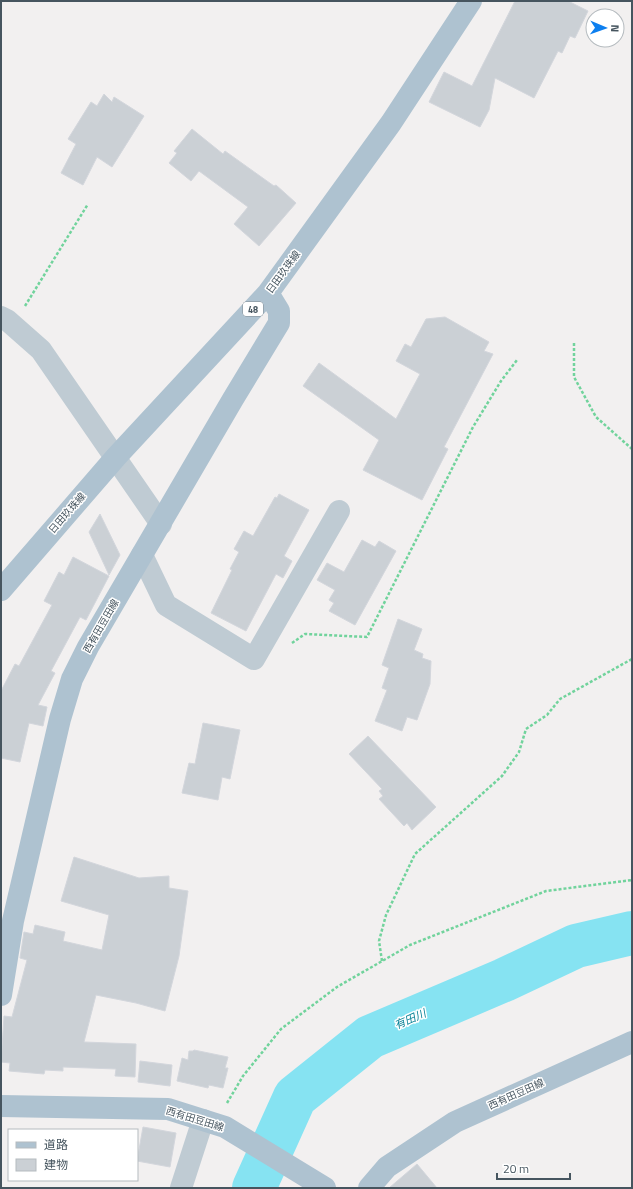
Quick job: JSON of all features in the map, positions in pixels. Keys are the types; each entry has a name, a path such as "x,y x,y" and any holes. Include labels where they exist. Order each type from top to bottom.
{"main road":[{"name":"日田玖珠線","path":"1,590 116,457 268,293 391,123 471,1"},
{"name":"西有田豆田線","path":"1,995 14,921 60,719 70,686 88,647 279,323 279,310 268,293"},
{"name":"西有田豆田線","path":"369,1188 387,1167 455,1122 632,1042"},
{"name":"西有田豆田線","path":"1,1106 168,1109 214,1123 325,1188"}],"street":[{"path":"7,321 41,350 161,524"},
{"path":"142,555 166,605 254,659 339,511"},
{"path":"181,1188 214,1123"}],"path":[{"path":"7,321 88,204"},
{"path":"574,343 574,377 596,417 632,449"},
{"path":"263,644 280,651 305,634 367,637 473,427 501,381 517,360"},
{"path":"382,961 379,941 386,915 415,854 502,776 519,752 526,730 547,715 560,699 632,659"},
{"path":"214,1123 243,1076 281,1029 337,987 410,945 546,890 632,880"}],"building":[{"path":"515,1 568,1 585,10 585,17 575,38 570,36 562,53 558,51 534,98 495,78 489,110 480,127 429,102 444,72 472,86"},
{"path":"104,94 112,102 114,97 144,116 112,167 97,157 83,185 61,173 76,144 68,139 91,102 97,106"},
{"path":"192,129 223,154 225,151 274,186 276,185 296,203 259,246 234,224 248,207 199,171 191,181 169,163 177,153 174,151"},
{"path":"445,317 489,342 484,351 493,354 444,447 448,449 422,500 363,470 379,440 303,386 319,363 396,419 420,374 396,361 405,344 411,347 426,319"},
{"path":"279,494 309,510 284,556 292,561 283,578 276,574 246,631 211,613 232,570 230,569 239,552 234,549 244,531 253,536 275,497 277,498"},
{"path":"100,514 120,555 109,575 89,532"},
{"path":"362,540 375,547 379,541 396,551 355,625 329,611 334,603 329,600 335,590 317,580 327,563 344,572"},
{"path":"73,557 109,576 86,620 80,617 51,671 55,673 38,705 47,707 43,726 29,723 20,762 1,758 1,691 15,664 19,666 52,605 44,601 59,572 64,575"},
{"path":"398,619 422,629 414,650 423,654 422,658 431,661 430,684 417,720 407,717 402,731 375,721 387,690 382,688 389,668 382,665"},
{"path":"203,723 240,730 230,779 222,777 218,800 182,793 189,763 195,764"},
{"path":"368,736 436,807 412,830 407,823 404,826 379,799 383,796 379,791 382,789 349,754"},
{"path":"74,857 139,878 169,876 169,888 188,891 179,956 165,1011 136,1003 96,995 84,1042 136,1044 135,1077 115,1076 116,1069 63,1067 63,1071 45,1070 44,1074 9,1071 10,1063 1,1062 4,1016 12,1017 27,960 20,958 24,932 33,934 35,925 65,932 63,941 102,950 109,915 61,901"},
{"path":"194,1050 228,1057 225,1068 228,1068 223,1088 209,1085 208,1088 177,1081 182,1058 188,1060 189,1051"},
{"path":"140,1061 172,1065 170,1086 138,1082"},
{"path":"143,1127 176,1133 170,1167 138,1161"},
{"path":"417,1164 437,1188 389,1188"}],"waterway":[{"name":"有田川","path":"254,1188 295,1097 370,1037 504,980 576,946 632,933"}]}
